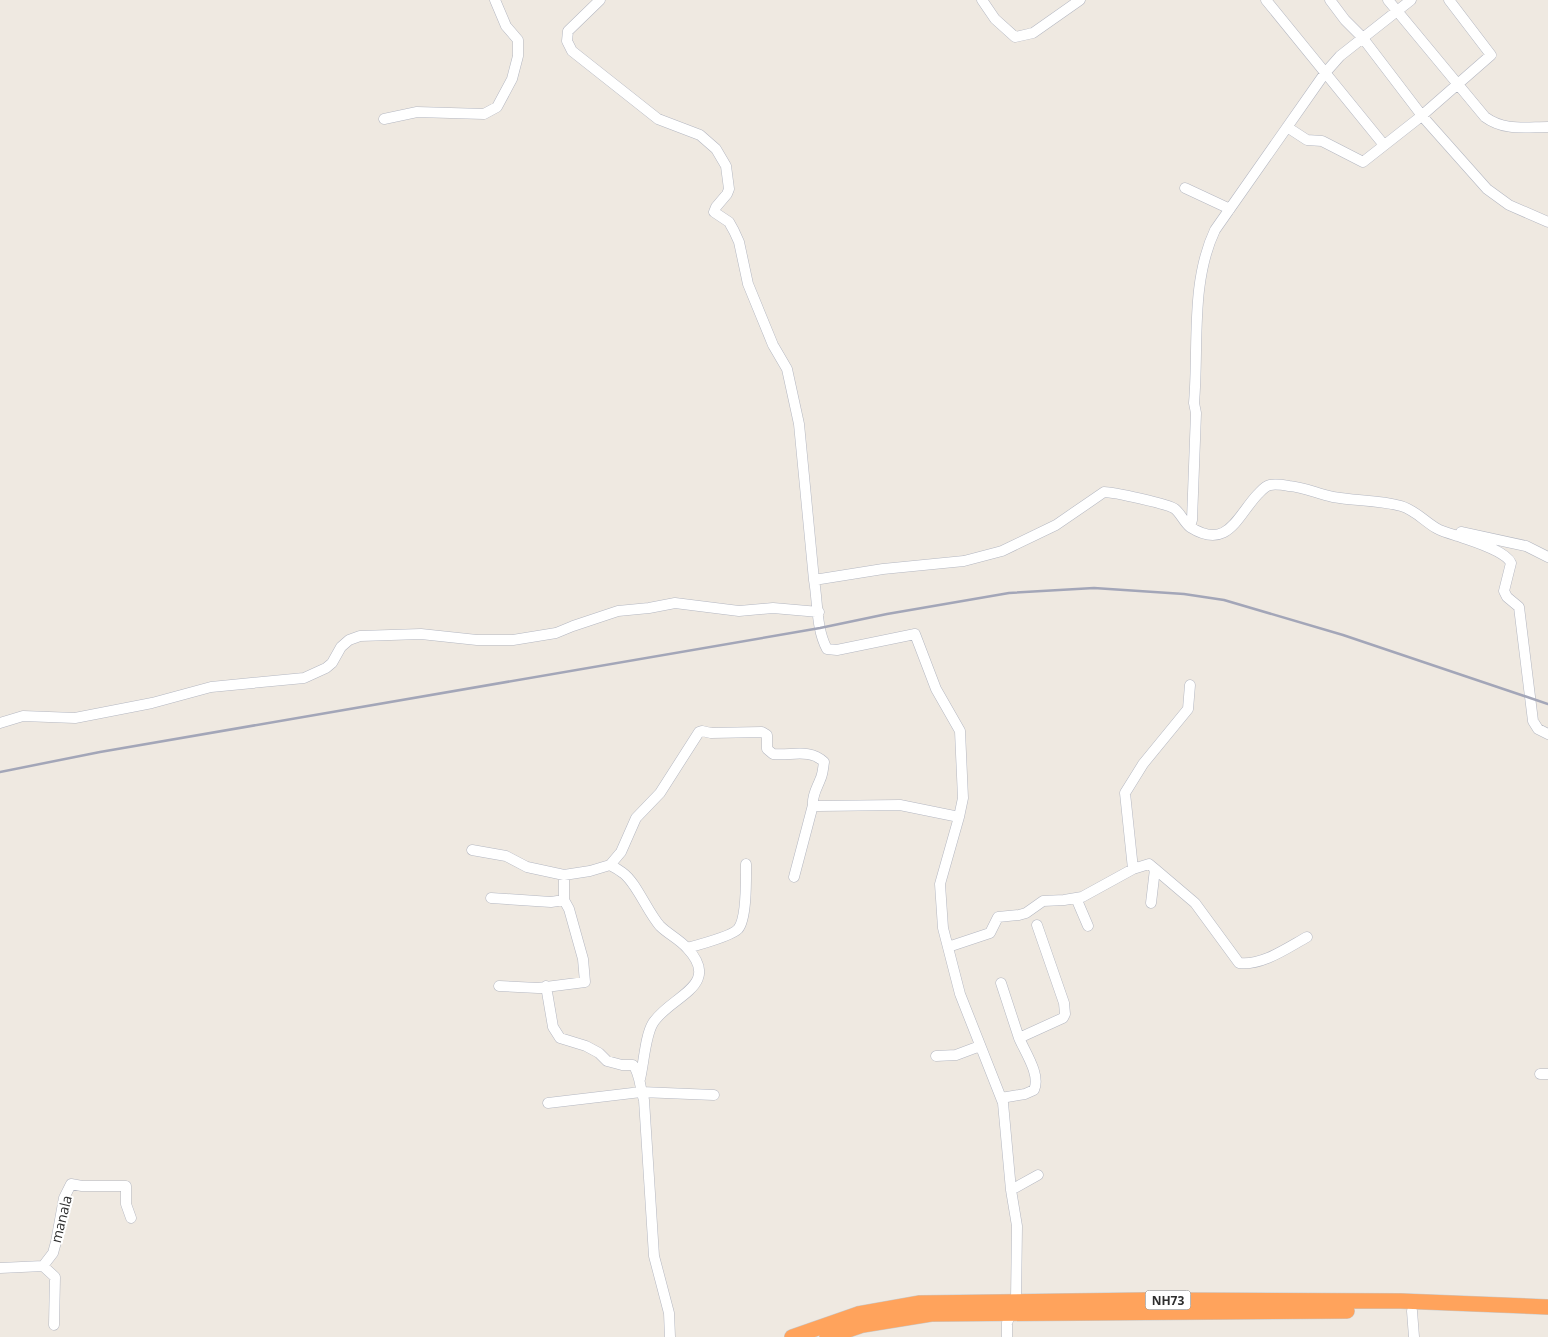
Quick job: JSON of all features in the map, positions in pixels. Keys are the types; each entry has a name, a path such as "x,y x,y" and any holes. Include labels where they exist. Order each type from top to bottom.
{"highway":[{"name":"NH73","path":"827,1337 846,1334 863,1325 931,1314 1013,1307 1145,1300 1401,1301 1548,1307"},
{"name":"NH73","path":"792,1337 858,1314 920,1303 1013,1307 1412,1311 1548,1316"}],"street":[{"path":"384,119 418,112 484,114 496,107 512,79 518,56 518,40 506,26 495,0"},
{"path":"600,0 568,31 567,41 572,50 658,119 700,134 716,149 726,166 729,188 714,212 729,222 734,231 739,242 751,292 773,345 787,369 799,424 814,580 823,639 827,649 831,650 915,634 936,689 960,731 963,798 940,884 943,928 960,994 1003,1103 1011,1190 1017,1226 1013,1307 1007,1323 1007,1337"},
{"path":"982,0 995,19 1015,38 1033,34 1080,0"},
{"path":"1266,0 1384,145"},
{"path":"1330,0 1345,20 1362,37 1422,116 1487,189 1509,205 1548,222"},
{"path":"1388,0 1485,117 1504,127 1548,127"},
{"path":"1190,527 1192,520 1195,451 1196,413 1194,403 1199,297 1207,247 1215,230 1325,73 1340,56 1362,37 1411,0"},
{"path":"1287,127 1306,140 1322,141 1363,162 1422,116 1491,55 1449,0"},
{"path":"1185,188 1230,210"},
{"path":"814,580 900,566 964,561 1002,551 1056,524 1104,492 1113,492 1173,507 1190,527 1198,532 1210,535 1218,535 1236,524 1245,510 1270,485 1294,486 1332,497 1392,504 1416,513 1445,530 1492,549 1510,560 1511,563 1504,591 1507,597 1519,608 1533,721 1538,728 1548,734"},
{"path":"1445,530 1526,546 1548,558"},
{"path":"0,723 22,716 75,718 152,703 211,687 304,678 326,668 332,663 345,643 360,636 421,634 478,640 513,640 556,633 618,612 675,603 739,611 773,608 819,612"},
{"path":"1133,869 1125,793 1143,764 1188,709 1190,685"},
{"path":"472,850 506,856 527,867 564,875 590,871 610,865 621,852 636,818 660,793 702,731 711,733 762,732 767,735 767,749 773,754 810,754 817,756 824,762 822,778 814,792 813,805 794,876"},
{"path":"813,805 900,805 959,817"},
{"path":"687,948 729,935 738,929 742,919 746,894 746,864"},
{"path":"948,947 974,940 990,933 998,916 1026,913 1043,901 1076,898 1100,888 1133,869 1149,864 1195,903 1239,963 1249,964 1278,954 1307,938"},
{"path":"610,865 624,874 660,925 687,948 700,970 699,978 693,987 663,1011 653,1024 647,1040 640,1088"},
{"path":"1152,903 1155,869"},
{"path":"499,986 538,988 585,982 583,959 569,909 564,900 564,875"},
{"path":"491,898 551,902 564,900"},
{"path":"1076,898 1088,926"},
{"path":"1019,1038 1063,1018 1065,1014 1064,1003 1037,925"},
{"path":"1000,983 1019,1038 1034,1072 1036,1085 1034,1090 1025,1094 1001,1098"},
{"path":"546,986 553,1026 560,1038 586,1046 599,1053 607,1061 622,1065 633,1065 637,1070 644,1100 654,1256 669,1313 670,1337"},
{"path":"936,1056 956,1055 980,1046"},
{"path":"548,1103 640,1088 714,1095"},
{"path":"1011,1190 1038,1175"},
{"name":"manala","path":"43,1266 53,1253 64,1198 71,1184 82,1186 126,1186 126,1204 131,1218"},
{"path":"0,1268 43,1266 55,1277 54,1325"},
{"path":"1412,1311 1414,1337"}],"railway":[{"path":"0,772 100,752 820,628 887,614 1009,593 1094,588 1184,594 1224,600 1343,635 1548,704"}]}
